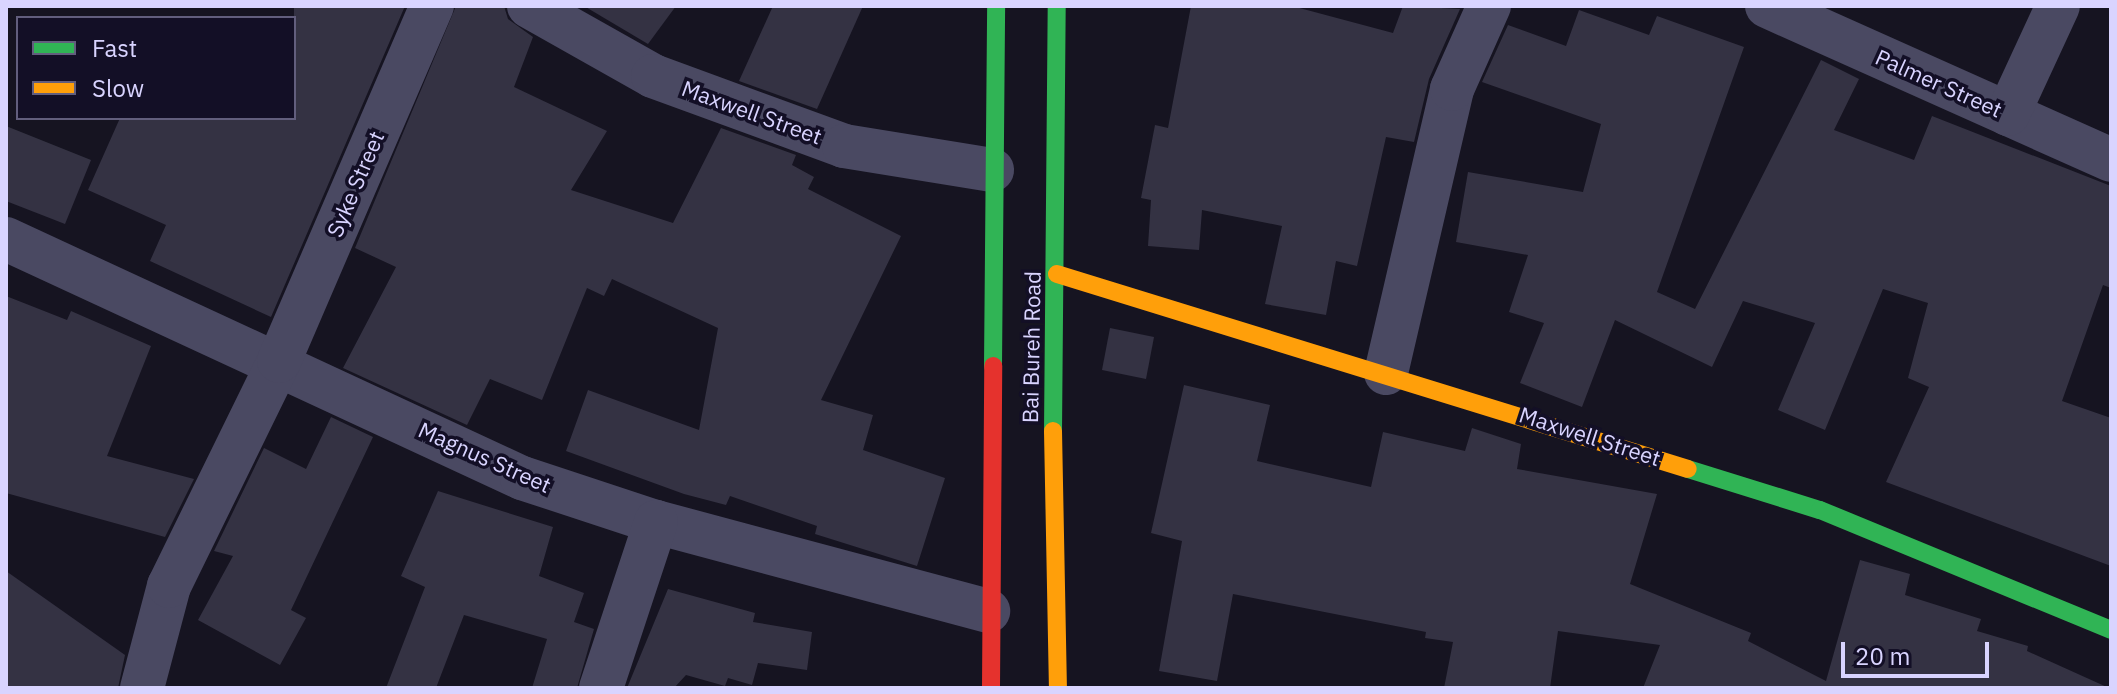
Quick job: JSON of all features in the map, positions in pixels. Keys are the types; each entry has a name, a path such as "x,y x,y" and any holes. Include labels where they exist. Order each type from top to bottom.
{"main road":[{"name":"Bai Bureh Road","path":"991,688 988,611 996,6"},
{"name":"Bai Bureh Road","path":"1057,6 1053,486 1058,688"},
{"name":"Maxwell Street","path":"1057,274 1386,373 1820,510 2111,630"}],"street":[{"name":"Syke Street","path":"142,688 169,586 279,361 432,6"},
{"name":"Maxwell Street","path":"529,6 653,76 844,146 992,170"},
{"path":"1386,373 1452,89 1489,6"},
{"name":"Palmer Street","path":"1767,6 2111,160"},
{"path":"2008,114 2058,6"},
{"name":"Magnus Street","path":"6,239 279,361 522,478 656,522 988,611"},
{"path":"601,688 656,522"}],"building":[{"path":"294,6 405,6 271,317 150,261 166,225 88,190 119,120 296,120"},
{"path":"456,6 504,6 508,19 533,37 514,87 607,131 571,190 673,223 721,128 796,155 792,165 814,177 808,189 901,236 821,400 873,415 863,450 945,478 917,566 815,534 817,526 730,496 726,505 684,494 566,451 588,390 699,430 718,328 612,279 604,296 587,288 542,400 490,379 467,425 343,368 396,267 355,248"},
{"path":"584,6 676,6 648,44"},
{"path":"773,6 863,6 817,109 739,81"},
{"path":"1191,6 1292,6 1393,33 1403,6 1460,9 1429,79 1414,142 1386,137 1357,266 1336,261 1326,315 1265,304 1282,226 1202,210 1199,250 1148,246 1151,200 1141,198 1155,125 1168,128"},
{"path":"1579,10 1649,35 1657,16 1744,47 1657,292 1695,309 1821,60 1859,79 1834,130 1914,160 1932,116 2111,186 2111,288 2103,285 2062,401 2111,418 2111,566 1886,482 1929,387 1908,378 1928,303 1883,289 1825,430 1778,410 1815,323 1743,301 1712,367 1615,320 1582,407 1520,383 1544,323 1509,312 1528,255 1456,242 1468,172 1583,192 1601,124 1482,82 1508,25 1566,46"},
{"path":"6,126 91,160 65,224 6,201"},
{"path":"6,296 67,320 71,311 151,346 107,456 194,479 165,537 6,493"},
{"path":"1110,328 1154,337 1146,379 1102,370"},
{"path":"1184,385 1270,405 1257,461 1371,487 1383,432 1465,451 1472,428 1521,444 1517,469 1657,494 1630,584 1751,633 1748,641 1826,681 1860,560 1910,574 1905,595 1981,619 1977,631 2028,646 2027,651 2109,688 1643,688 1660,645 1558,631 1550,688 1444,688 1453,642 1425,638 1426,632 1233,594 1217,681 1159,671 1182,541 1151,533"},
{"path":"331,417 373,437 291,610 306,618 280,665 198,620 233,556 214,551 264,448 306,469"},
{"path":"438,491 553,527 539,576 584,593 574,622 594,629 577,688 532,688 547,639 464,615 436,688 386,688 425,587 401,576"},
{"path":"6,571 125,655 118,688 6,688"},
{"path":"668,589 755,613 753,622 812,632 807,670 758,663 752,685 728,678 725,686 686,675 674,688 627,688"}],"traffic: fast":[{"path":"993,366 996,6"},
{"path":"1053,431 1057,6"},
{"path":"1688,469 1820,510 2111,630"}],"traffic: slow":[{"path":"1057,274 1688,469"},
{"path":"1053,431 1058,688"}],"traffic: jam":[{"path":"991,688 993,366"}]}
